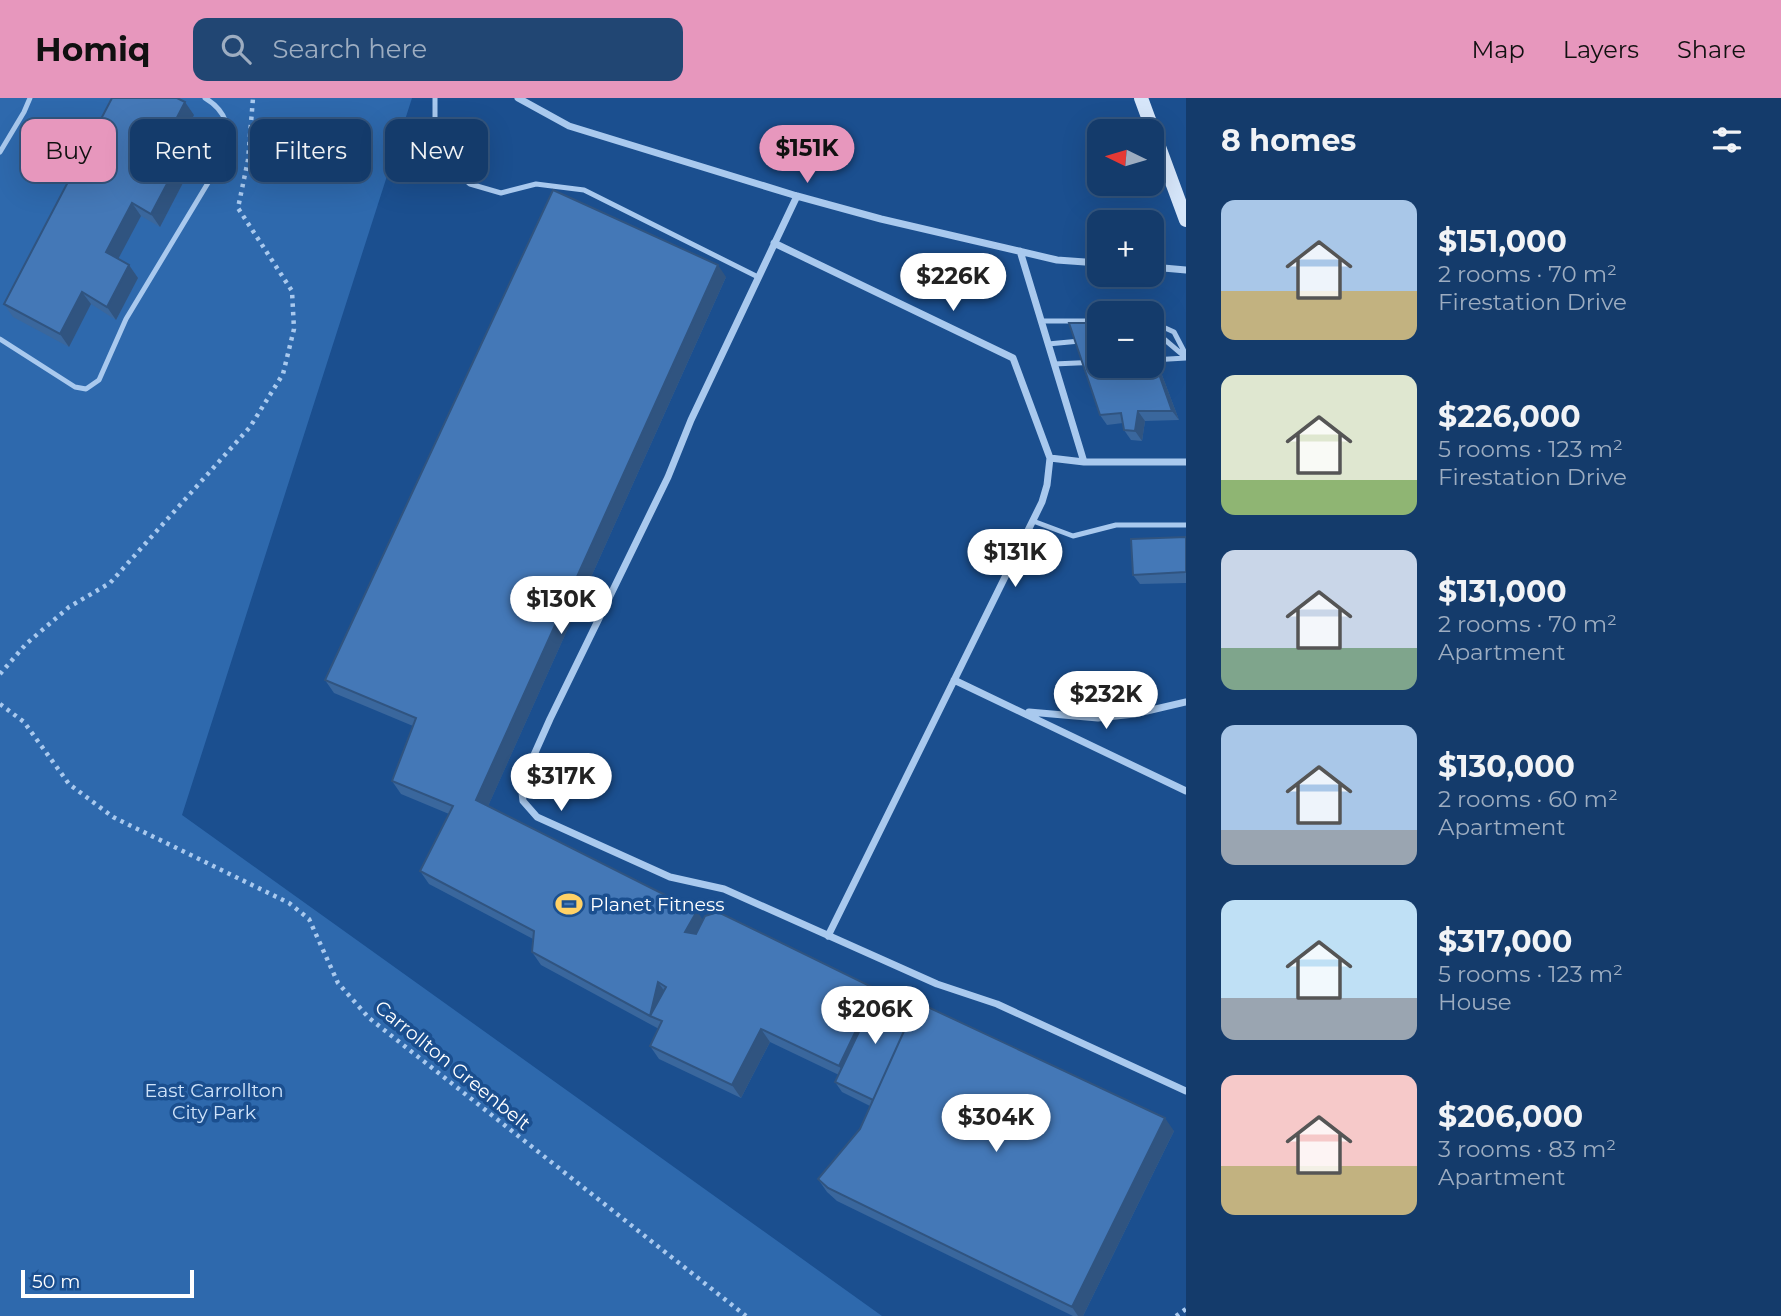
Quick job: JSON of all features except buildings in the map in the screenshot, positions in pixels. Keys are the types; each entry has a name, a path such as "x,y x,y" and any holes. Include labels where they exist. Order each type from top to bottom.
{"main road":[{"path":"1141,98 1186,220"}],"street":[{"path":"518,98 569,126 797,196 881,219 1057,260 1087,262"},
{"path":"797,196 691,420 668,477 550,719 521,784 523,801 537,817 670,877 724,889 937,984 997,1004 1186,1091"},
{"path":"774,243 1013,358 1050,458 1047,485 1033,521 828,936"},
{"path":"1020,251 1084,462"},
{"path":"1164,268 1186,270"},
{"path":"1050,458 1084,462 1186,462"},
{"path":"954,680 1186,790"},
{"path":"1021,712 1098,718 1134,714 1186,702"}],"lane":[{"path":"0,152 30,98"},
{"path":"0,339 75,387 86,389 99,380 126,318 226,153 229,135 225,118 213,103 205,98"},
{"path":"435,98 435,123 440,148 454,170 470,184 500,193 536,184 584,190 758,277"},
{"path":"1042,321 1087,321"},
{"path":"1164,327 1174,332 1186,357"},
{"path":"1164,339 1186,357"},
{"path":"1048,344 1086,341"},
{"path":"1164,359 1186,357"},
{"path":"1054,363 1087,362"},
{"path":"1033,521 1073,536 1116,525 1186,525"}],"path":[{"path":"0,674 26,644 69,607 110,583 250,427 283,374 293,329 292,291 238,208 248,160 253,98"},
{"name":"Carrollton Greenbelt","path":"0,704 24,722 69,784 113,817 289,903 309,919 338,983 369,1018 746,1316"},
{"path":"1176,1316 1186,1309"}],"green space":[{"name":"East Carrollton City Park","path":"0,98 412,98 405,119 385,119 385,182 182,815 882,1316 0,1316"}],"place":[{"name":"Planet Fitness","path":"569,904"}]}
